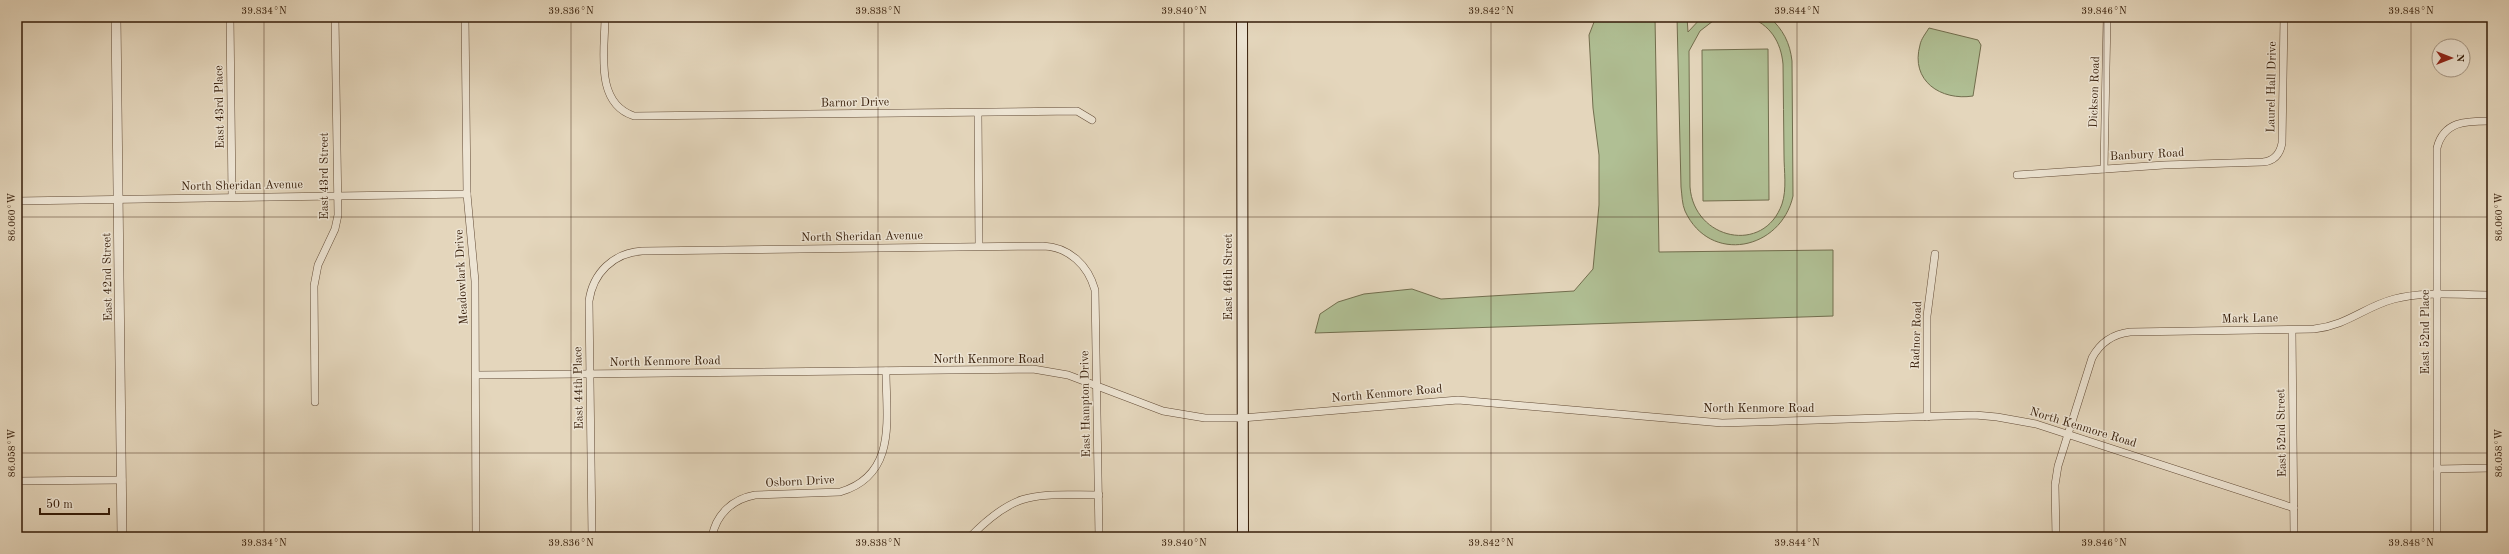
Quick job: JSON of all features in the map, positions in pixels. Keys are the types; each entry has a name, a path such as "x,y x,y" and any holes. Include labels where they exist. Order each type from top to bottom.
{"main road":[{"name":"East 46th Street","path":"1242,17 1243,537"}],"street":[{"name":"East 42nd Street","path":"116,17 122,537"},
{"name":"East 43rd Place","path":"230,17 232,197"},
{"name":"East 43rd Street","path":"314,402 314,286 320,261 335,229 338,215 335,17"},
{"name":"Meadowlark Drive","path":"465,17 467,194 475,281 476,537"},
{"name":"Barnor Drive","path":"605,17 605,82 608,94 617,107 626,113 639,117 1077,111 1092,120"},
{"name":"Dickson Road","path":"2104,169 2107,17"},
{"name":"Laurel Hall Drive","path":"2276,156 2282,143 2284,17"},
{"path":"978,113 979,246"},
{"name":"East 52nd Place","path":"2437,537 2437,148 2446,130 2462,122 2492,121"},
{"name":"Banbury Road","path":"2017,175 2104,169 2263,162 2276,156"},
{"name":"North Sheridan Avenue","path":"17,201 467,194"},
{"name":"North Sheridan Avenue","path":"625,254 642,251 1050,246 1075,257 1089,273"},
{"name":"East 44th Place","path":"592,537 589,306 591,289 598,274 607,265 625,254"},
{"name":"Radnor Road","path":"1927,417 1927,316 1935,254"},
{"name":"East Hampton Drive","path":"1089,273 1096,294 1099,537"},
{"name":"Mark Lane","path":"2056,537 2055,485 2068,434 2092,358 2099,347 2113,336 2130,332 2292,330 2322,328 2339,324 2380,304 2401,297 2436,295 2492,295"},
{"name":"East 52nd Street","path":"2292,330 2294,537"},
{"name":"North Kenmore Road","path":"476,375 1033,369 1063,374 1151,407 1180,415 1205,418 1242,418 1458,400 1722,422 1975,415 2001,417 2036,424 2294,508"},
{"name":"Osborn Drive","path":"712,537 719,517 739,500 755,495 840,492 852,487 870,475 882,457 887,436 886,370"},
{"path":"2437,469 2492,468"},
{"path":"17,481 122,480"},
{"path":"970,537 998,510 1026,498 1047,495 1099,495"}],"green space":[{"path":"1596,17 1655,17 1659,252 1833,250 1833,316 1315,333 1320,314 1338,302 1364,294 1412,289 1441,299 1574,291 1593,269 1599,205 1599,155 1593,108 1589,35"},
{"path":"1677,17 1687,17 1688,32 1702,17 1723,17 1713,21 1700,31 1689,51 1690,187 1694,205 1704,219 1716,229 1731,234 1746,235 1761,230 1773,220 1784,198 1785,180 1782,56 1777,41 1768,29 1756,20 1748,17 1769,17 1782,31 1788,42 1792,61 1793,196 1786,214 1775,229 1760,239 1744,244 1727,244 1711,239 1696,228 1685,211 1681,187"},
{"path":"1789,17 1837,17 1837,21 1793,21"},
{"path":"1929,28 1978,40 1981,45 1973,96 1961,97 1940,92 1931,86 1924,78 1920,69 1918,58 1922,38"},
{"path":"1768,49 1769,200 1703,201 1702,50"}]}
